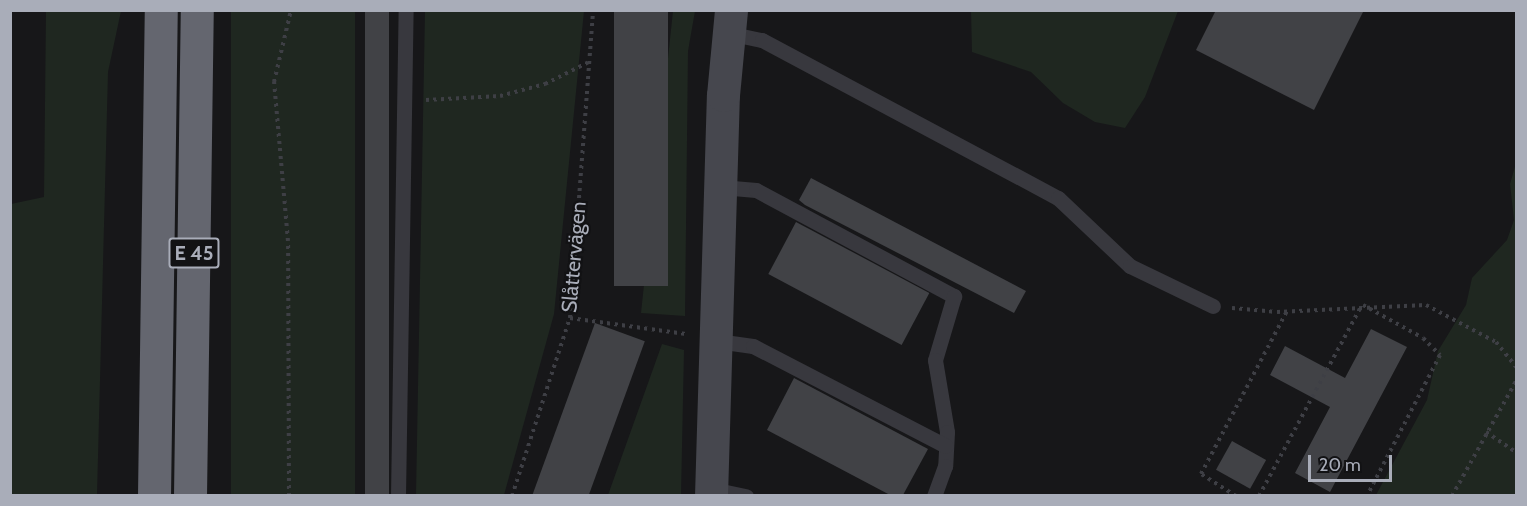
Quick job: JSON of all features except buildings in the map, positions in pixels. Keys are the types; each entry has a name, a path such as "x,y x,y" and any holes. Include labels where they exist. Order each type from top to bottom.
{"highway":[{"name":"E 45","path":"154,495 161,10"},
{"name":"E 45","path":"190,495 197,10"}],"street":[{"path":"712,492 703,338 722,187 730,22"}],"lane":[{"path":"398,495 406,10"},
{"path":"730,22 1058,198 1130,266 1213,306"},
{"path":"722,187 756,190 954,296 935,360 946,446 934,495"},
{"path":"703,338 753,346 946,446"},
{"path":"712,492 746,495"}],"path":[{"path":"289,495 288,240 274,82 291,10"},
{"name":"Slåttervägen","path":"512,495 570,318 593,10"},
{"path":"404,102 500,96 545,84 589,62"},
{"path":"1213,306 1288,309 1362,304 1426,305 1496,342 1516,367"},
{"path":"1259,495 1362,304"},
{"path":"1362,304 1423,338 1440,355 1367,495"},
{"path":"1236,495 1201,474 1288,309"},
{"path":"570,318 703,338"},
{"path":"1452,495 1516,381"},
{"path":"1486,432 1516,452"}],"shaded area":[{"path":"971,10 1178,11 1145,97 1125,128 1095,122 1063,103 1031,72 972,52"},
{"path":"46,11 121,11 108,72 97,495 11,495 11,204 44,197"},
{"path":"231,11 355,11 355,495 231,495"},
{"path":"425,11 584,11 554,314 504,495 416,495"},
{"path":"673,11 695,11 688,51 685,316 641,313"},
{"path":"1516,163 1516,495 1376,495 1427,400 1438,351 1466,305 1472,278 1507,240 1514,220 1510,184"},
{"path":"662,344 684,350 681,495 608,495"}]}
